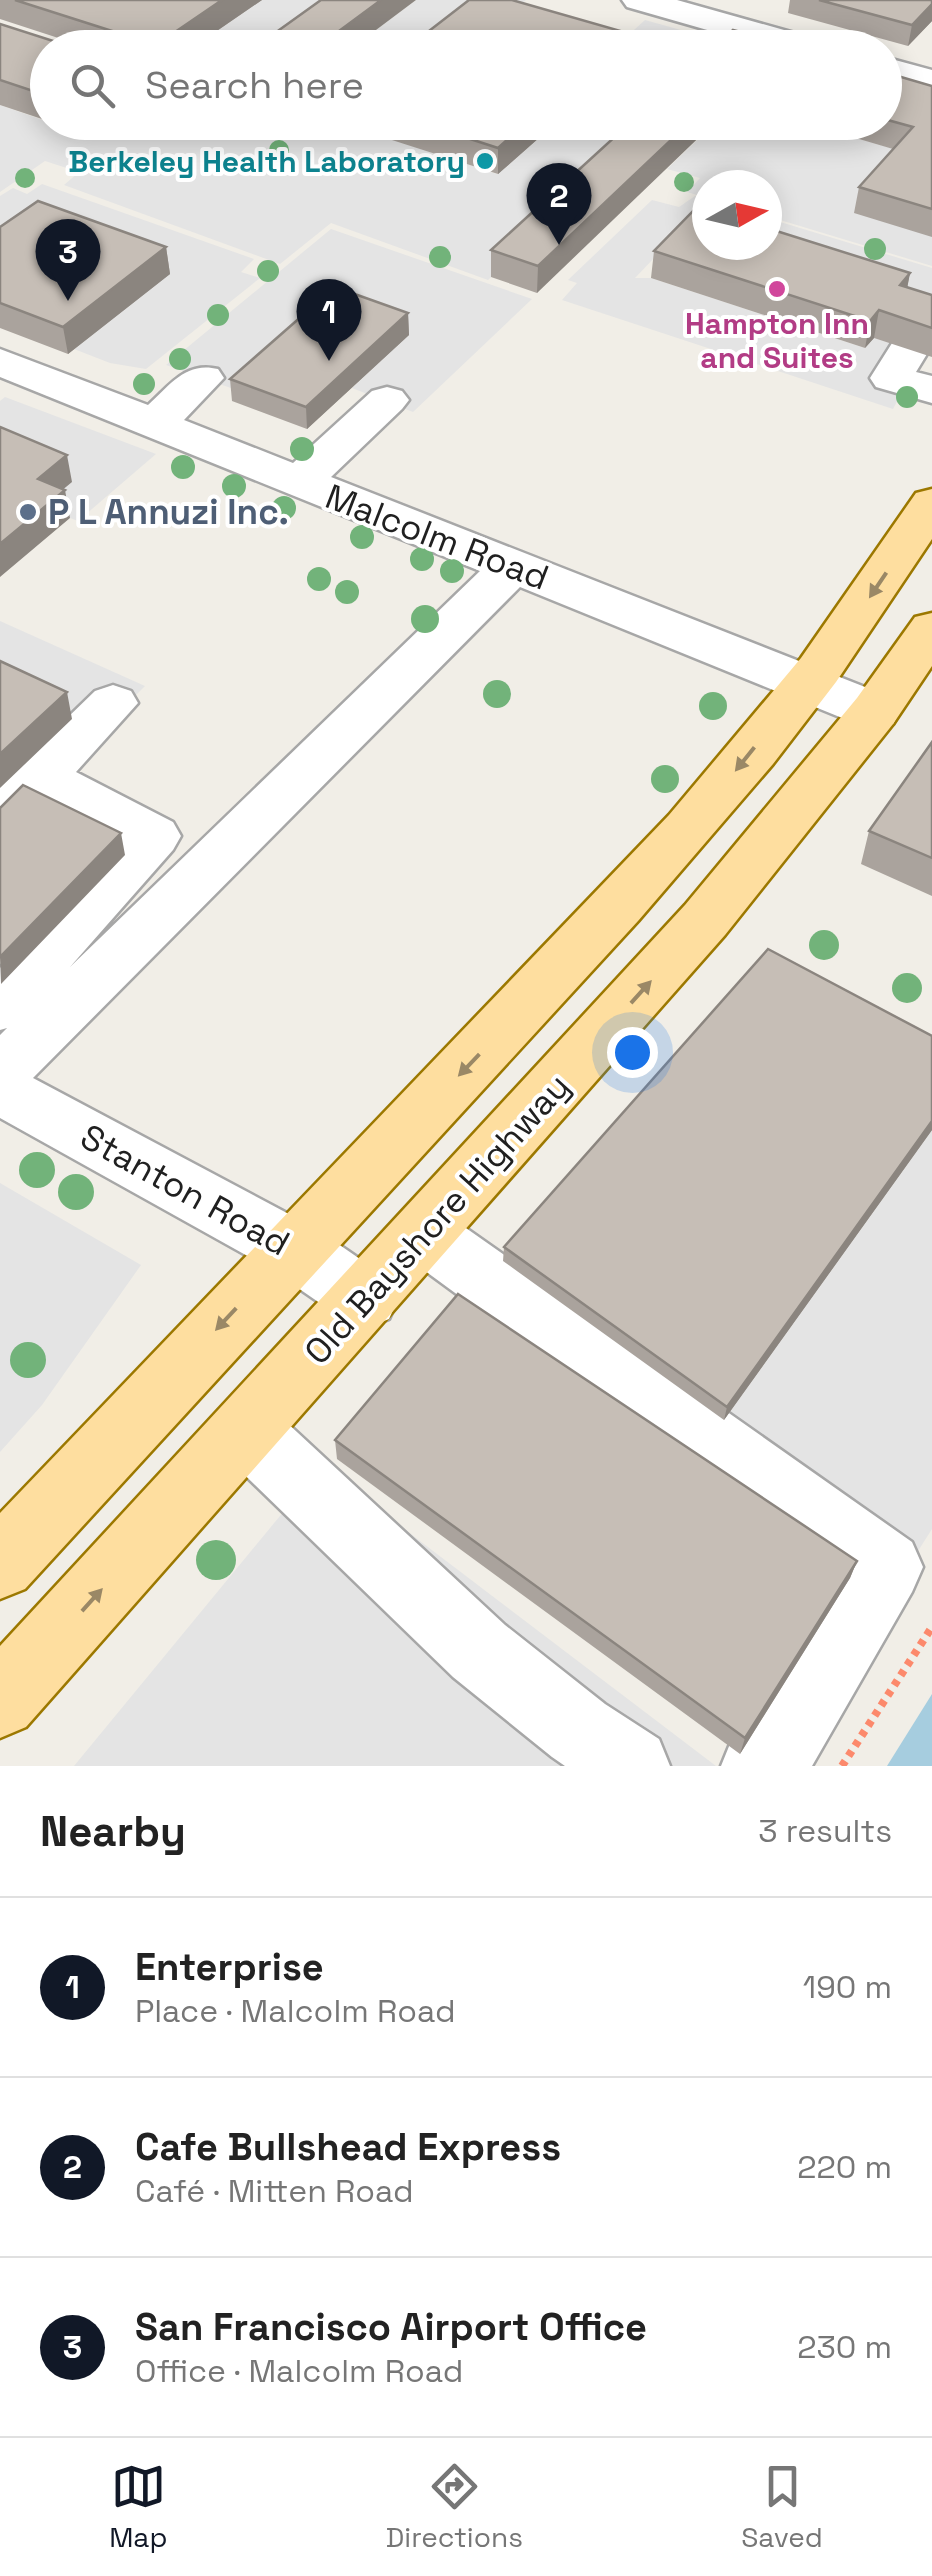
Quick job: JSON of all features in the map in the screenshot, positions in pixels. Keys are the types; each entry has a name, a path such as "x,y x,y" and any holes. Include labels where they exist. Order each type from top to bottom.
{"main road":[{"path":"0,1564 292,1248 536,994 730,777 873,593 932,503"},
{"name":"Old Bayshore Highway","path":"0,1701 705,920 875,710 932,629"}],"street":[{"path":"639,0 715,30"},
{"path":"727,30 762,1"},
{"path":"902,71 930,76"},
{"path":"923,331 891,378 932,390"},
{"name":"Malcolm Road","path":"0,362 73,394 168,445 298,483 875,710"},
{"path":"73,394 110,363"},
{"path":"168,445 203,378"},
{"path":"298,483 386,400"},
{"path":"0,1072 513,567"},
{"path":"0,814 113,703"},
{"path":"0,1007 154,836 40,776"},
{"name":"Stanton Road","path":"0,1089 292,1248 366,1299"},
{"path":"424,1234 887,1566 781,1746 759,1766"},
{"path":"246,1430 446,1622 590,1740 632,1766"}],"path":[{"path":"842,1766 932,1627"}],"shaded area":[{"path":"262,0 358,0 316,30 218,30"},
{"path":"416,0 526,0 500,22 481,30 376,30"},
{"path":"645,20 681,30 634,30"},
{"path":"0,105 30,116 30,140 395,140 497,174 537,140 640,140 488,280 331,223 280,264 64,185 79,172 45,161 0,192"},
{"path":"697,140 862,140 909,153 932,237 932,266 782,221 782,170 692,170 692,176 667,169"},
{"path":"42,184 254,259 241,272 260,278 146,369 110,363 74,349 169,273 0,258 0,196 13,188 27,194"},
{"path":"692,198 692,232 678,233 635,278 651,278 865,348 874,338 904,347 904,388 893,409 562,300 577,283 568,280 652,200 679,207"},
{"path":"782,223 932,268 932,305 782,250"},
{"path":"331,229 532,299 413,412 352,388 408,335 242,392 166,365"},
{"path":"5,397 156,454 78,521 70,518 0,456 0,401"},
{"path":"0,621 145,686 102,729 0,685"},
{"path":"932,1130 932,1529 918,1551 724,1420"},
{"path":"0,1183 141,1265 42,1405 0,1452"},
{"path":"295,1446 716,1766 74,1766 289,1505"}],"water":[{"path":"932,1694 932,1766 887,1766"}],"building":[{"path":"15,0 222,0 178,30 109,30"},
{"path":"321,0 381,0 340,30 279,30"},
{"path":"469,0 512,0 617,30 430,30"},
{"path":"819,0 932,0 932,4 912,25"},
{"path":"0,24 30,34 30,90 0,80"},
{"path":"902,77 932,86 932,209 859,187 913,127 902,124"},
{"path":"473,140 507,140 498,148"},
{"path":"611,140 671,140 538,266 491,250"},
{"path":"38,201 166,247 63,327 0,303 0,227"},
{"path":"692,212 692,260 782,260 782,233 910,273 900,285 932,295 932,328 879,310 870,321 654,251"},
{"path":"335,287 408,313 306,407 230,379"},
{"path":"0,427 67,455 38,479 65,490 0,544"},
{"path":"0,661 67,692 0,754"},
{"path":"932,742 932,858 869,831"},
{"path":"23,785 121,833 0,957 0,808"},
{"path":"768,949 932,1036 932,1121 727,1407 504,1247"},
{"path":"458,1294 857,1561 745,1738 335,1440"}],"place":[{"name":"Berkeley Health Laboratory","path":"485,161"},
{"name":"Cafe Bullshead Express","path":"559,245"},
{"name":"Hampton Inn and Suites","path":"777,289"},
{"name":"San Francisco Airport Office","path":"68,301"},
{"name":"Enterprise","path":"329,361"},
{"name":"P L Annuzi Inc.","path":"28,512"}]}
